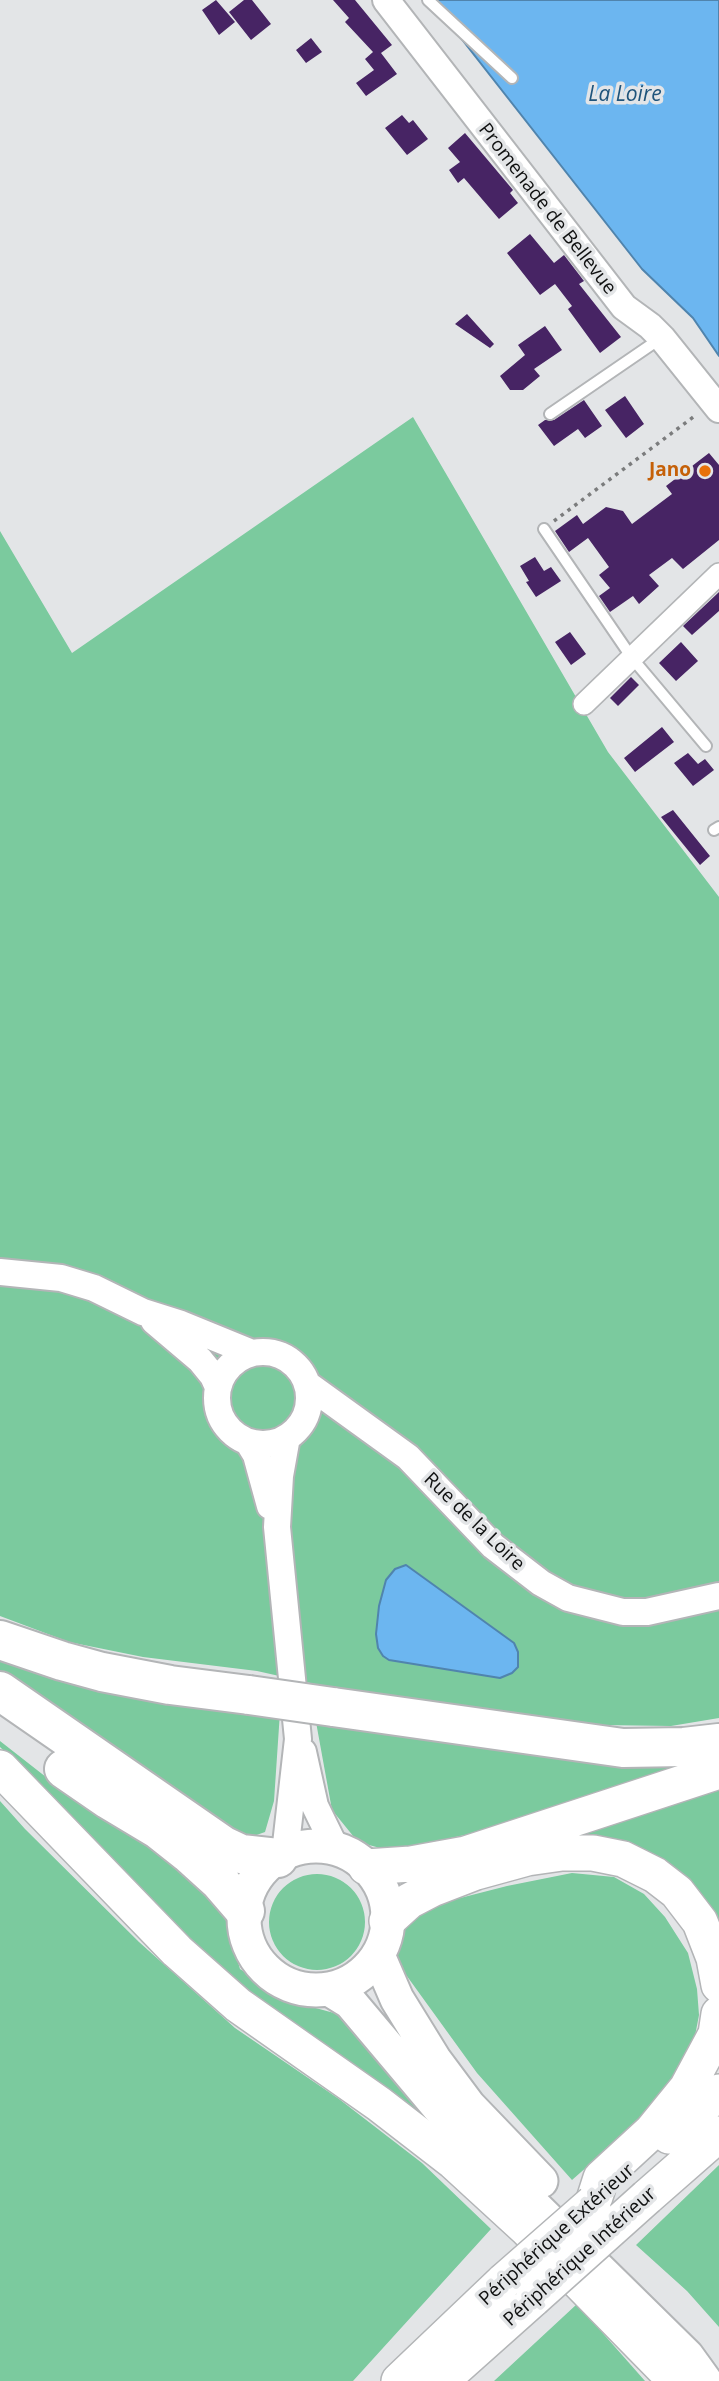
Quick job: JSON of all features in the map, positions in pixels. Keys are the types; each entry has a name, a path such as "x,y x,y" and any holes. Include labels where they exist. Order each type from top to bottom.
{"highway":[{"path":"0,1640 102,1672 170,1685 623,1748 670,1748 719,1743"},
{"path":"0,1691 224,1846 241,1854 281,1855"},
{"path":"0,1723 109,1800 159,1830 220,1882 245,1911"},
{"path":"0,1768 177,1951 238,2005 379,2104 454,2162 526,2228 676,2381"},
{"path":"366,1867 411,1864 466,1854 719,1771"},
{"path":"387,1921 409,1901 477,1872 527,1858 562,1853 603,1855 623,1859 655,1875 677,1892 700,1922 714,1958 719,1984"},
{"path":"593,2203 601,2178 652,2131 687,2088 716,2034 719,2014"},
{"name":"Périphérique Extérieur","path":"399,2381 518,2290 593,2203 634,2188 719,2092"},
{"name":"Périphérique Intérieur","path":"441,2381 518,2290 634,2188 719,2134"}],"main road":[{"path":"310,1847 335,1849 366,1867 382,1892 387,1921 383,1944 362,1973 341,1986 302,1989 267,1971 251,1950 245,1911 252,1886 267,1866 281,1855 310,1847"},
{"path":"377,1955 411,2024 469,2106 719,2363"},
{"path":"329,1989 350,2002 461,2134 678,2347 705,2381"}],"street":[{"name":"Promenade de Bellevue","path":"386,0 624,307 662,338 716,405"},
{"path":"584,704 719,574"},
{"path":"0,1272 61,1278 94,1288 142,1312 181,1324 252,1353"},
{"path":"142,1312 200,1360 218,1387"},
{"path":"281,1855 298,1738 277,1527 280,1476 294,1432 309,1406 307,1384 300,1370 282,1355 267,1352 252,1353 233,1363 218,1387 218,1406 225,1424 231,1432 248,1442 272,1444 294,1432 313,1423 367,1428"},
{"name":"Rue de la Loire","path":"307,1384 408,1457 493,1546 541,1583 568,1598 613,1610 635,1612 664,1610 719,1596"},
{"path":"248,1442 256,1455 277,1527"},
{"path":"298,1738 305,1756 315,1806 335,1849"}],"lane":[{"path":"428,0 512,78"},
{"path":"550,414 662,338"},
{"path":"544,529 632,658 706,746"}],"path":[{"path":"544,529 716,405"}],"green space":[{"path":"413,417 608,752 719,897 719,1718 671,1726 601,1725 315,1684 257,1671 143,1657 69,1642 0,1616 0,531 72,653"},
{"path":"0,1654 280,1712 274,1801 265,1832 251,1837 164,1788 0,1671"},
{"path":"316,1722 690,1761 488,1830 391,1851 358,1842 332,1810"},
{"path":"0,1741 60,1788 172,1855 222,1907 240,1969 290,2001 334,2013 354,2025 442,2134 242,1992 160,1915 87,1832 0,1747"},
{"path":"719,1783 719,1924 699,1890 667,1863 639,1848 606,1837 560,1836"},
{"path":"0,1801 139,1942 235,2028 339,2099 422,2163 491,2229 353,2381 0,2381"},
{"path":"572,1873 614,1877 644,1894 665,1917 688,1953 697,1989 699,2015 694,2041 679,2072 639,2121 572,2180 477,2073 392,1952 397,1936 409,1917 429,1906"},
{"path":"317,1874 336,1877 351,1888 362,1903 365,1922 362,1941 351,1956 336,1967 317,1970 298,1967 283,1956 272,1941 269,1922 272,1903 283,1888 298,1877"},
{"path":"719,2165 719,2327 687,2291 636,2245"},
{"path":"577,2304 645,2381 494,2381"}],"water":[{"name":"La Loire","path":"431,0 719,0 719,356 693,318 642,269"},
{"path":"406,1565 514,1643 518,1652 518,1667 500,1678 389,1660 383,1656 378,1648 376,1634 379,1606 386,1580 395,1569"}],"building":[{"path":"216,0 235,22 219,35 202,10"},
{"path":"244,0 252,0 271,24 251,40 229,12"},
{"path":"333,0 355,0 392,45 381,53 397,74 366,96 356,83 374,70 365,59 373,52 345,22 349,18"},
{"path":"311,38 322,52 306,63 296,50"},
{"path":"402,115 409,123 413,120 428,139 407,155 385,128"},
{"path":"465,133 513,190 510,193 518,203 499,219 464,178 458,183 449,170 460,162 448,148"},
{"path":"530,234 554,263 564,255 584,281 579,284 621,337 600,353 568,309 572,306 555,284 540,295 507,253"},
{"path":"467,314 494,344 490,348 455,324"},
{"path":"545,326 562,350 534,369 540,376 523,390 510,390 500,376 525,355 518,345"},
{"path":"625,396 644,424 626,438 605,410"},
{"path":"584,400 602,426 585,438 578,429 554,446 538,425 545,420 554,420"},
{"path":"709,453 719,465 719,540 683,569 672,558 649,575 659,586 639,604 633,596 610,612 599,596 610,588 599,575 609,567 588,538 569,552 555,531 577,515 583,524 606,507 623,511 632,524 672,494 666,486"},
{"path":"535,557 544,571 551,567 561,581 536,597 520,566"},
{"path":"719,592 719,611 692,635 683,626"},
{"path":"570,632 586,654 571,665 555,642"},
{"path":"681,642 698,661 676,681 659,663"},
{"path":"631,677 639,685 618,706 610,698"},
{"path":"662,727 674,742 635,772 624,758"},
{"path":"688,753 698,764 705,759 714,770 693,786 674,763"},
{"path":"673,810 710,856 700,865 661,817"}],"place":[{"name":"Jano","path":"705,471"}]}
